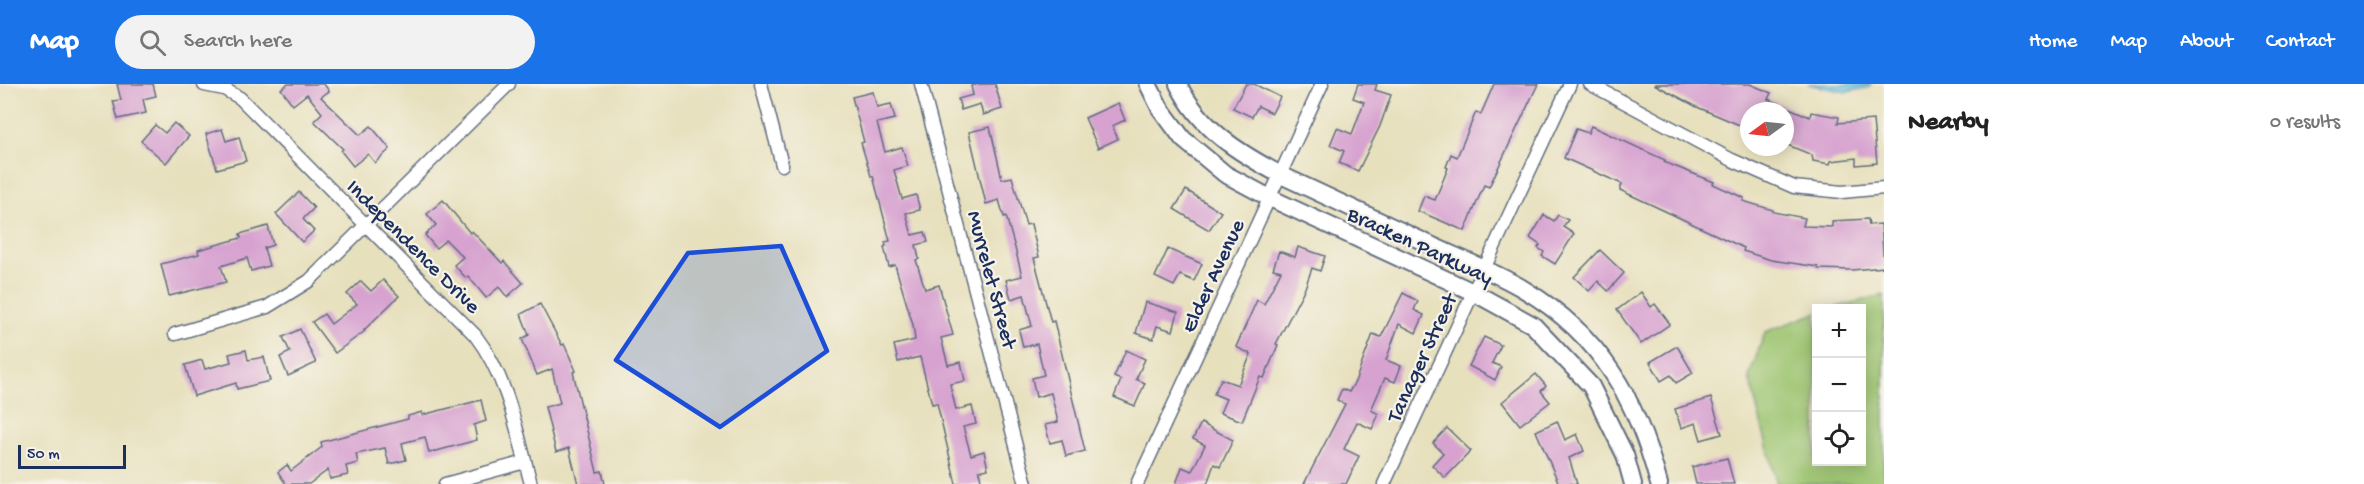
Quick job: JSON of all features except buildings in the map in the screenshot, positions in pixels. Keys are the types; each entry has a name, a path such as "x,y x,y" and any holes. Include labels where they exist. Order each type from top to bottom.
{"street":[{"path":"175,334 256,311 277,302 309,281 509,84"},
{"path":"761,84 782,165"},
{"name":"Murrelet Street","path":"921,84 1026,484"},
{"name":"Bracken Parkway","path":"1148,84 1171,125 1193,149 1225,174 1270,198 1473,292 1533,326 1591,386 1625,455 1633,484"},
{"name":"Bracken Parkway","path":"1178,84 1193,107 1220,138 1250,159 1281,176 1484,269 1510,282 1560,314 1593,346 1612,371 1640,421 1659,484"},
{"name":"Elder Avenue","path":"1137,484 1322,84"},
{"name":"Tanager Street","path":"1387,483 1570,84"},
{"path":"1590,84 1732,160 1794,187 1842,192 1884,188"},
{"name":"Independence Drive","path":"204,85 224,88 240,98 465,324 484,347 500,377 531,484"},
{"path":"445,484 525,462"}],"highlighted area":[{"path":"781,246 827,351 720,427 616,360 688,253"}],"green space":[{"path":"1884,295 1884,484 1777,484 1749,377 1765,332 1812,314 1812,466 1866,466 1866,304 1848,304"}],"water":[{"path":"1808,84 1870,84 1870,87 1847,92"}]}
